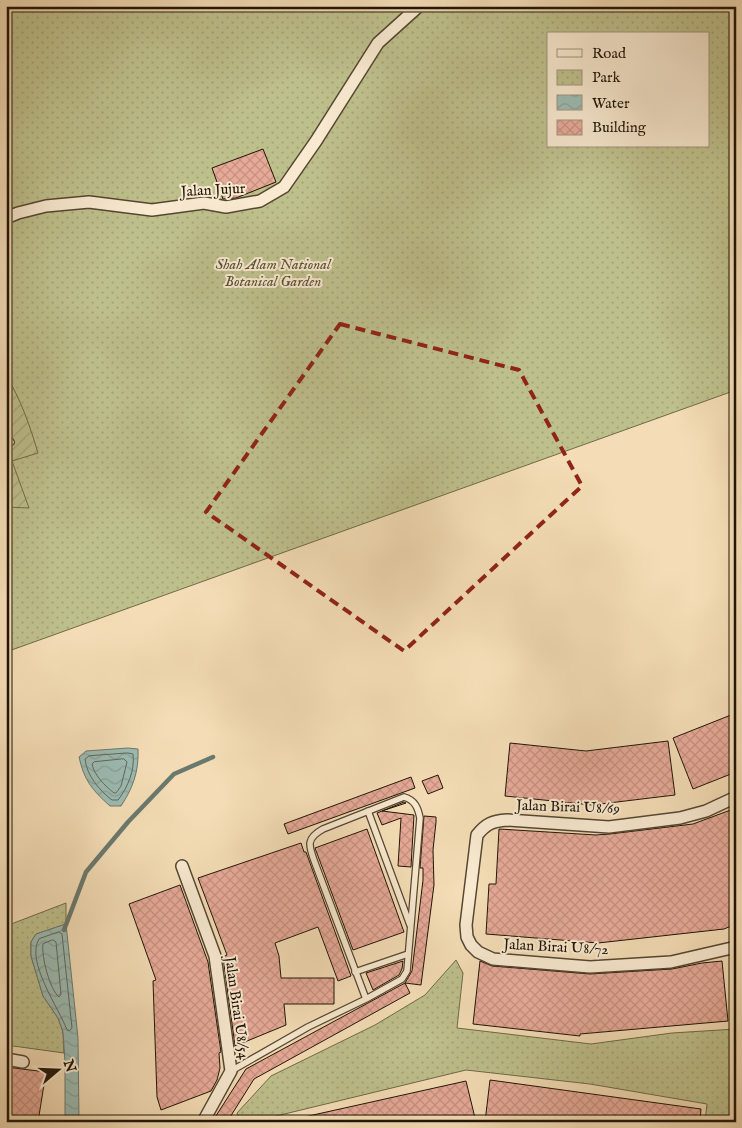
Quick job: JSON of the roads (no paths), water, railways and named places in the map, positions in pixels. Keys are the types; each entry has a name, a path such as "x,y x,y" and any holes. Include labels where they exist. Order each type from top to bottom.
{"street":[{"name":"Jalan Jujur","path":"6,218 46,206 89,202 152,210 204,202 226,206 260,201 284,187 316,141 378,43 419,6"},
{"name":"Jalan Birai U8/69","path":"471,883 477,836 485,826 494,821 507,820 609,826 680,818 706,811 736,796"},
{"name":"Jalan Birai U8/54","path":"182,866 215,956 231,1071 203,1122"},
{"name":"Jalan Birai U8/72","path":"471,883 466,925 467,937 471,945 478,952 493,959 590,967 671,962 736,947"},
{"path":"6,1059 23,1062"}],"lane":[{"path":"231,1071 308,1027 366,999 402,979 407,971 420,818 413,801 404,797 323,829 313,834 310,840 310,848 315,863 366,999"},
{"path":"368,811 411,926"},
{"path":"355,972 408,954"}],"water":[{"path":"138,749 134,779 129,793 121,806 110,806 90,784 83,772 79,757 86,751"},
{"path":"66,924 78,1038 79,1122 65,1122 63,1032 58,1018 43,996 31,956 31,942 36,934"}],"waterway":[{"path":"64,930 86,872 128,822 174,774 213,757"}],"park label":[{"name":"Shah Alam National Botanical Garden","path":"273,272"}]}
